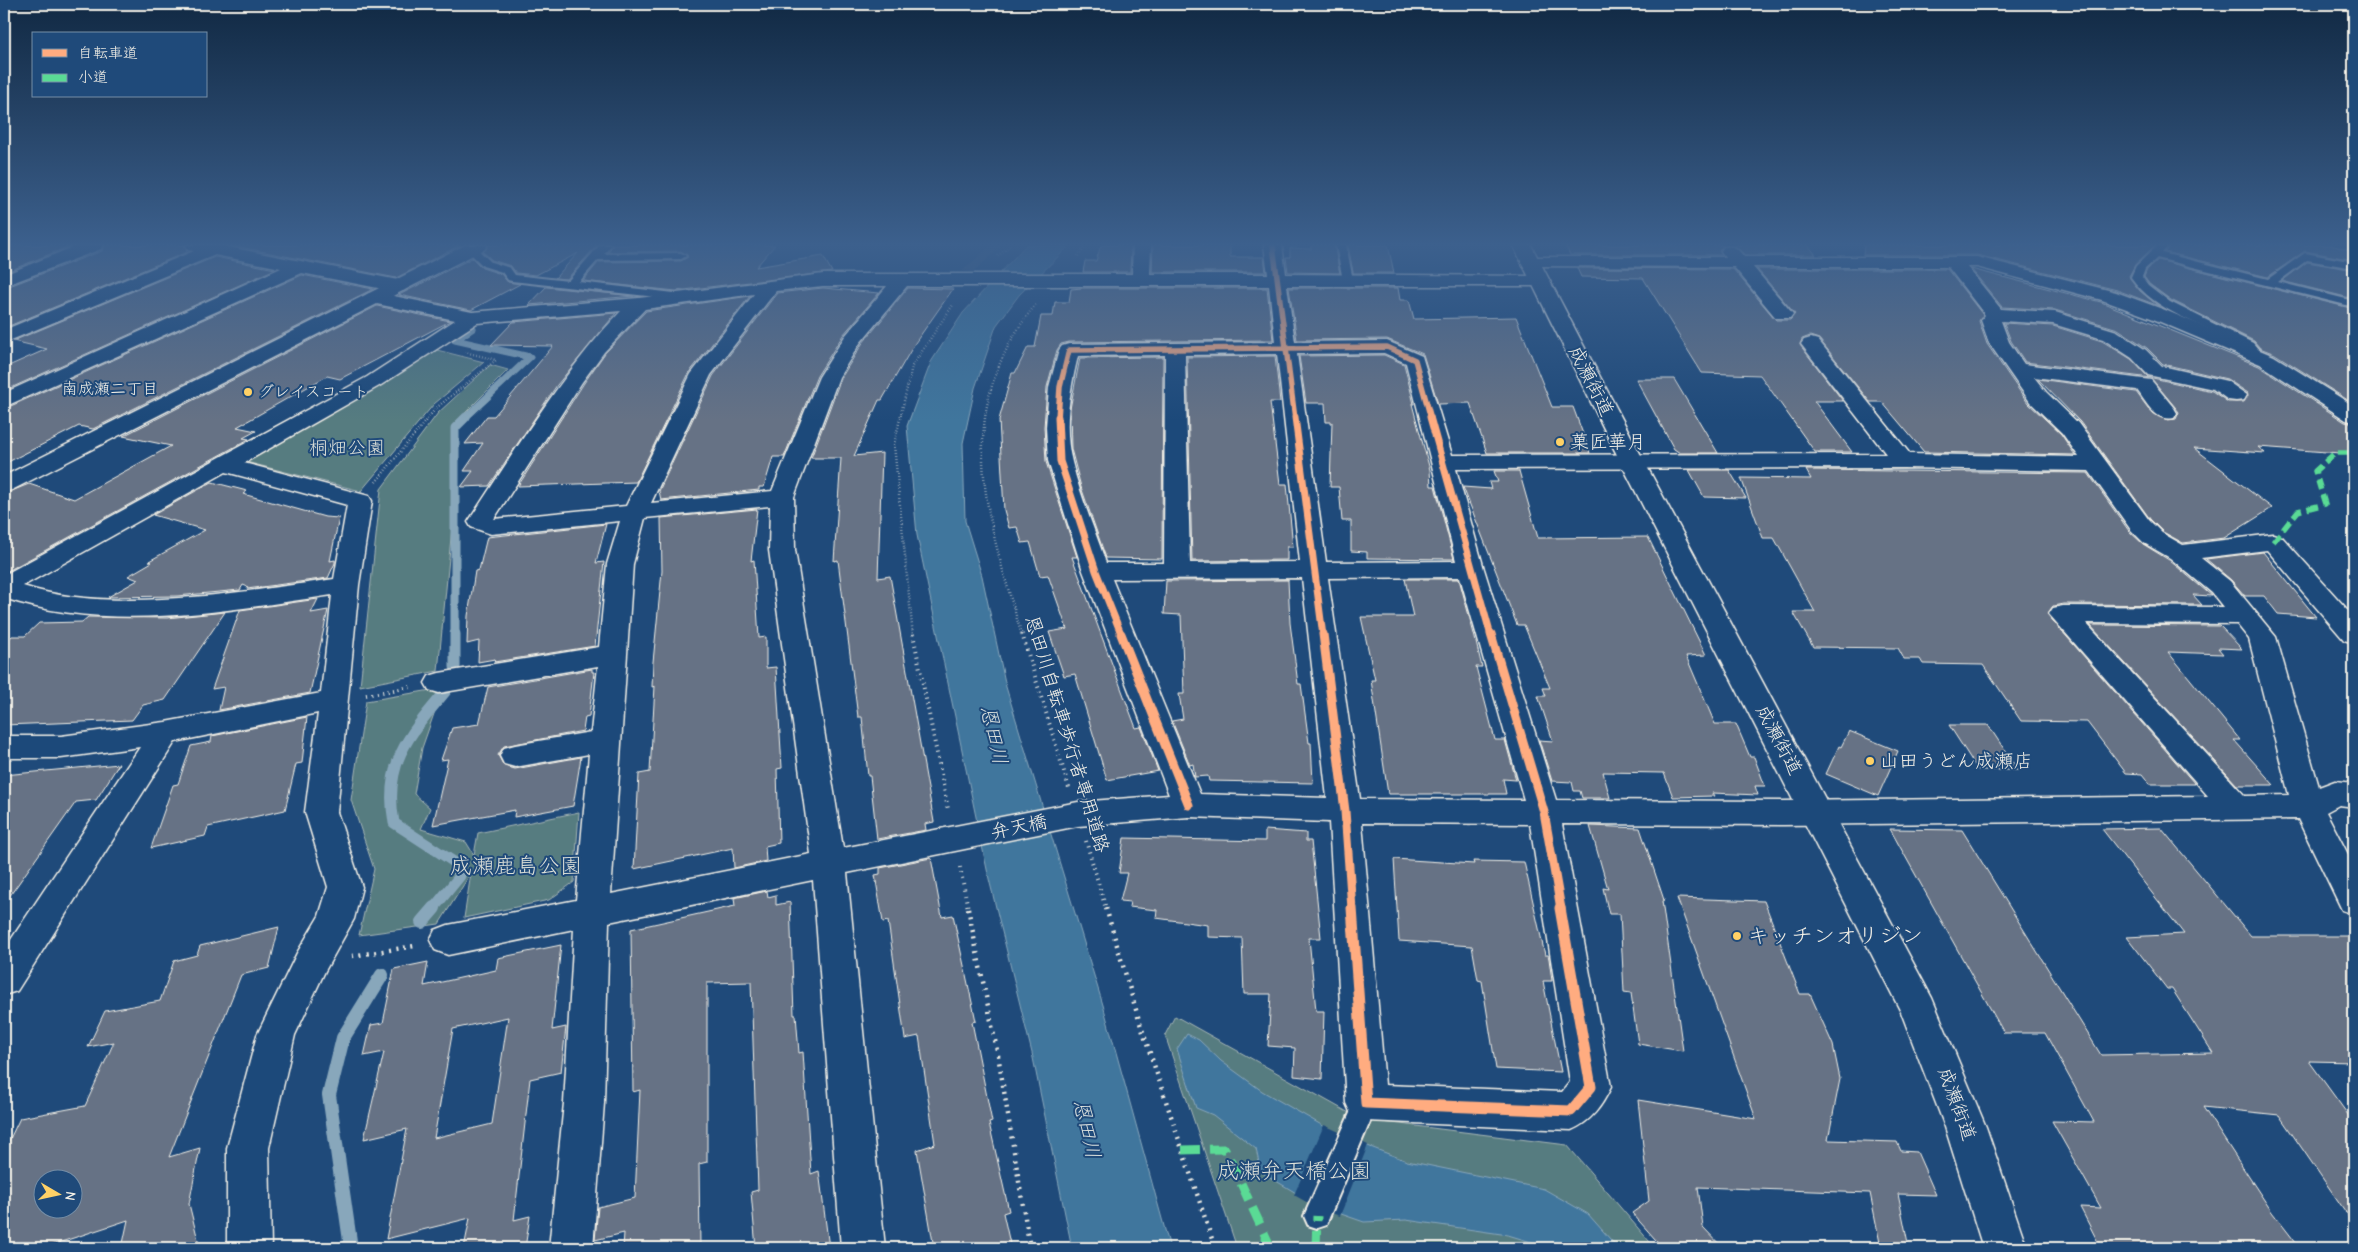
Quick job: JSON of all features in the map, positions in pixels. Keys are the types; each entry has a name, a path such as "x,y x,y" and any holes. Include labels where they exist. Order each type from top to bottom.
{"street":[{"path":"4,337 84,303"},
{"path":"4,401 219,303"},
{"path":"4,485 363,303"},
{"path":"401,303 472,318 644,303"},
{"path":"571,1248 584,1103 592,912 620,564 635,512 701,374 756,303"},
{"path":"863,1248 829,865 782,550 782,497 829,377 852,340 882,303"},
{"path":"1189,805 1096,571 1060,461 1057,426 1060,387 1070,350 1285,347 1387,347 1415,360 1444,462 1471,569 1544,812 1591,1086 1571,1111 1366,1103 1345,811 1285,347 1280,303"},
{"name":"成瀬街道","path":"1551,303 1919,1009 1946,1072 1972,1144 2005,1248"},
{"path":"1774,303 1783,314"},
{"path":"1985,303 1994,315 2055,318 2110,335 2139,354 2155,371 2236,388"},
{"path":"2128,303 2258,356 2354,415"},
{"path":"639,304 597,348 573,380 480,522 491,527 782,497"},
{"path":"1994,315 1991,320 1999,343 2038,397 2070,428 2140,525 2153,538 2179,553 2221,587 2262,637 2308,806 2354,900"},
{"path":"4,588 374,381 472,318"},
{"path":"1811,344 1903,461"},
{"path":"1172,349 1175,352 1177,570"},
{"path":"2018,369 2144,384 2166,413"},
{"path":"1444,462 1903,461 2095,464"},
{"path":"226,465 360,501 346,585 335,700 321,812 345,887 336,919 310,964 276,1035 248,1148 249,1248"},
{"path":"2179,553 2273,542 2354,634"},
{"path":"1096,571 1471,569"},
{"path":"4,588 42,600 92,605 146,607 220,602 346,585"},
{"path":"2235,806 2063,614 2246,616"},
{"path":"439,683 613,654"},
{"path":"4,747 60,747 165,733 335,700"},
{"path":"4,980 165,733"},
{"path":"515,756 606,740"},
{"path":"2308,806 2335,793 2354,795"},
{"name":"弁天橋","path":"448,940 957,840 1078,814 1189,805 1345,811 1818,813 2308,806"}],"lane":[{"path":"2166,303 2241,340 2255,350 2258,356"},
{"path":"1318,1216 1366,1103"}],"path":[{"path":"954,303 945,314 912,366 894,445 913,639 957,840 998,1055 1030,1248"},
{"path":"360,501 436,408 496,360 434,344"},
{"path":"335,700 439,683"},
{"path":"310,964 448,940"}],"green space":[{"name":"桐畑公園","path":"437,350 484,362 434,404 361,491 246,462"},
{"path":"490,365 508,370 453,425 452,527 438,671 360,686 381,489 438,413"},
{"name":"成瀬鹿島公園","path":"443,688 422,748 414,794 430,808 421,829 466,842 474,855 478,833 579,812 574,882 549,900 464,918 471,873 439,924 359,935 374,869 351,800 366,701"},
{"name":"成瀬弁天橋公園","path":"1175,1016 1360,1119 1567,1145 1655,1248 1237,1248 1165,1035"}],"water":[{"name":"恩田川","path":"972,303 1013,303 996,326 975,388 963,443 965,521 982,576 1006,687 1103,1005 1170,1248 1072,1248 1032,1053 989,879 917,535 907,426 931,362 963,313"},
{"path":"1187,1034 1199,1040 1221,1061 1262,1091 1339,1135 1407,1161 1544,1189 1588,1214 1618,1248 1551,1248 1508,1235 1406,1220 1364,1222 1318,1206 1261,1172 1256,1149 1213,1115 1196,1108 1177,1049"}],"pier":[{"path":"1324,1125 1368,1145 1340,1216 1317,1208 1294,1195"}],"building":[{"path":"4,303 63,303 4,328"},
{"path":"103,303 199,303 4,391 4,368 47,349 13,341"},
{"path":"239,303 344,303 93,429 79,426 4,464 4,409"},
{"path":"439,303 483,303 471,310"},
{"path":"699,303 744,303 689,373 636,482 518,486 605,353 646,311"},
{"path":"769,303 870,303 843,335 817,376 784,457 773,457 764,487 759,487 759,490 661,500 659,491 713,376"},
{"path":"895,303 943,303 915,343 882,400 879,400 854,456 882,453 878,578 890,576 934,822 925,824 926,830 877,839 862,717 858,717 838,560 834,561 841,458 811,458 841,378 862,344"},
{"path":"1055,303 1269,303 1273,340 1069,342 1061,344 1057,350 1047,387 1044,427 1046,462 1077,557 1072,557 1136,728 1141,727 1158,771 1107,780 1075,674 1064,676 1049,632 1067,629 1048,575 1040,576 1030,542 1022,543 1017,527 1009,528 1004,510 999,420 1012,373 1015,373 1028,347 1035,347 1041,316 1053,316"},
{"path":"1291,303 1410,303 1414,319 1516,317 1552,407 1573,407 1590,453 1487,453 1470,403 1438,404 1423,354 1387,339 1297,340"},
{"path":"1659,303 1762,303 1776,320 1790,320 1795,314 1786,303 1974,303 1983,315 1979,321 1987,344 2028,403 2061,434 2075,455 1924,452 1882,402 1870,402 1819,339 1810,336 1802,339 1800,345 1843,401 1814,401 1852,452 1815,452 1760,375 1702,373"},
{"path":"1999,303 2105,303 2259,366 2345,422 2354,424 2354,454 2258,447 2265,453 2194,448 2272,508 2224,538 2183,543 2163,532 2150,519 2080,422 2038,379 2136,392 2151,412 2167,420 2176,419 2179,412 2175,407 2151,378 2025,362 2011,341 2004,323 2053,326 2102,341 2131,359 2148,377 2212,391 2228,402 2244,402 2248,393 2227,379 2163,364 2147,348 2118,329 2055,310 2002,307"},
{"path":"2178,303 2332,303 2354,309 2354,404 2275,354 2260,348 2254,341"},
{"path":"377,306 450,321 340,379 327,376 237,427 256,431 243,438 249,439 4,573 4,494 29,484 74,499 171,446 123,436"},
{"path":"616,313 557,385 489,486 461,487 473,471 464,471 483,443 465,444 487,416 494,416 553,346 491,345 513,322"},
{"path":"1384,355 1404,364 1414,404 1412,404 1430,470 1431,486 1435,486 1454,559 1367,558 1367,552 1351,551 1351,521 1342,521 1339,487 1330,487 1332,422 1326,422 1325,403 1306,403 1299,356"},
{"path":"1275,356 1280,402 1270,402 1280,484 1287,484 1293,547 1287,547 1287,560 1192,561 1187,357"},
{"path":"1163,357 1162,559 1106,558 1081,487 1071,449 1070,409 1080,358"},
{"path":"1636,379 1674,379 1718,453 1680,453 1674,449"},
{"path":"1689,470 1729,470 1746,498 1704,497"},
{"path":"1806,470 2088,473 2129,531 2143,544 2169,560 2212,596 2193,595 2202,605 2063,604 2053,606 2047,614 2195,784 2150,784 2142,774 2126,773 2087,722 2021,721 1983,665 1923,664 1920,659 1904,659 1898,648 1813,647 1793,612 1815,612 1774,538 1763,538 1741,478 1811,479"},
{"path":"1494,471 1519,471 1538,538 1648,537 1706,655 1686,656 1715,724 1736,724 1750,757 1754,757 1765,786 1755,786 1758,795 1712,793 1714,796 1673,797 1664,773 1603,772 1610,798 1582,798 1580,791 1574,791 1572,782 1552,781 1539,740 1553,741 1538,696 1546,696 1543,688 1550,688 1524,625 1517,625 1463,487 1491,489 1489,482 1498,482"},
{"path":"212,482 247,491 243,494 325,517 339,518 330,561 335,560 335,563 328,578 247,589 248,587 243,585 240,590 177,596 108,597 138,580 128,576 152,562 149,561 205,530 153,515"},
{"path":"757,509 751,561 754,560 759,638 766,637 766,668 776,667 782,768 777,769 779,843 765,846 766,861 734,868 733,848 634,869 639,774 650,772 655,686 652,687 653,662 662,571 661,518"},
{"path":"606,524 596,563 604,562 595,646 494,662 495,659 478,662 479,641 467,644 468,616 475,571 479,570 487,537"},
{"path":"2263,552 2316,617 2278,614 2264,596 2245,596 2231,580 2206,559"},
{"path":"1405,579 1459,579 1482,667 1476,667 1495,740 1505,740 1516,780 1503,779 1506,794 1388,794 1371,680 1375,680 1361,617 1413,617"},
{"path":"1288,580 1290,623 1298,684 1301,684 1309,743 1311,743 1313,783 1209,781 1208,776 1195,777 1193,764 1190,765 1172,721 1183,719 1179,694 1184,694 1181,615 1164,614 1166,581"},
{"path":"318,599 311,613 328,610 310,693 219,710 224,687 212,689 240,610"},
{"path":"225,612 165,700 143,705 132,720 4,725 4,644 12,636 25,636 39,623 82,622 88,617 167,618"},
{"path":"2090,625 2220,626 2242,649 2218,648 2223,654 2168,652 2240,740 2234,740 2274,785 2237,785"},
{"path":"592,669 592,672 594,672 589,716 585,717 583,731 504,746 498,755 504,766 515,769 581,757 573,806 514,817 515,810 433,825 448,759 441,760 452,728 479,724 488,687"},
{"path":"307,717 302,763 296,764 285,810 208,827 205,836 151,848 173,785 178,784 191,746 211,742 212,736"},
{"path":"1949,725 1988,725 2018,770 1978,770"},
{"path":"1849,731 1898,751 1878,796 1826,774 1839,746 1841,747"},
{"path":"119,764 96,800 76,802 4,904 4,775"},
{"path":"1590,826 1640,828 1664,900 1662,901 1683,1051 1638,1044 1631,993 1624,992 1620,914 1609,914 1603,888 1608,889"},
{"path":"2161,828 2251,936 2347,936 2354,944 2354,1062 2309,1061 2354,1123 2354,1224 2279,1115 2203,1107 2272,1212 2300,1248 2101,1248 2080,1207 2101,1208 2052,1121 2094,1122 2045,1033 2004,1033 1890,829 1962,830 2101,1055 2213,1053 2172,989 2167,989 2127,937 2184,934 2102,829"},
{"path":"1265,830 1306,833 1306,841 1311,841 1321,938 1309,938 1316,1011 1324,1011 1322,1079 1294,1076 1295,1048 1268,1046 1271,994 1244,994 1242,938 1208,937 1208,925 1156,918 1157,910 1129,907 1130,902 1120,901 1127,873 1119,873 1124,838 1265,841"},
{"path":"931,858 942,917 953,915 976,1021 972,1022 992,1122 989,1123 1009,1211 1003,1213 1011,1248 934,1248 917,1150 935,1144 919,1036 905,1039 888,921 883,922 875,875 880,874 880,868"},
{"path":"1394,859 1474,864 1473,861 1524,862 1545,955 1548,955 1549,959 1552,981 1543,981 1561,1072 1496,1069 1482,981 1478,980 1472,946 1399,941"},
{"path":"767,891 768,897 776,895 776,905 790,902 794,1015 796,1015 799,1053 803,1052 811,1174 819,1171 829,1248 756,1248 751,1192 758,1190 751,982 707,983 707,1162 699,1164 700,1248 623,1248 624,1233 595,1240 598,1207 635,1198 640,1090 633,1092 631,929 735,906 734,898"},
{"path":"1677,898 1764,901 1800,994 1810,994 1833,1045 1840,1079 1828,1140 1897,1142 1901,1151 1917,1152 1936,1195 1898,1194 1909,1248 1881,1248 1870,1193 1698,1187 1703,1227 1723,1248 1663,1248 1632,1213 1649,1201 1638,1100 1756,1119"},
{"path":"279,927 269,968 241,975 169,1157 200,1148 189,1204 200,1248 122,1248 128,1220 43,1248 4,1248 4,1151 20,1118 85,1106 114,1042 88,1047 105,1011 160,1001 174,961 197,955 200,946"},
{"path":"561,945 552,1030 566,1027 561,1072 530,1079 514,1220 530,1216 525,1248 464,1248 470,1218 386,1239 407,1129 364,1139 384,1052 364,1056 371,1025 383,1023 394,969 428,962 424,986 496,970 498,958","holes":["508,1017 492,1124 434,1138 453,1029"]}],"waterway":[{"path":"464,419 530,357 455,340 473,328"},
{"path":"455,667 455,428 464,419"},
{"path":"433,909 460,876 454,862 394,823 392,783 396,766 410,736 446,691"},
{"path":"422,922 434,908"},
{"path":"349,1248 350,1241 329,1095 343,1038 382,975"}],"marked path":[{"path":"2273,542 2298,511 2325,504 2315,471 2335,453 2354,453"},
{"path":"1182,1150 1225,1149 1271,1248"},
{"path":"1316,1248 1317,1216"}],"cycle path":[{"path":"1280,303 1286,348"},
{"path":"1387,347 1415,360 1471,569 1544,812 1591,1087 1571,1111 1366,1103 1345,811 1286,348 1387,347"},
{"path":"1189,805 1096,571 1060,461 1057,427 1060,387 1069,350 1286,348"}],"place":[{"name":"グレイスコート","path":"248,392"},
{"name":"菓匠華月","path":"1560,442"},
{"name":"山田うどん成瀬店","path":"1870,761"},
{"name":"キッチンオリジン","path":"1737,936"}],"district":[{"name":"南成瀬二丁目","path":"110,389"}]}
